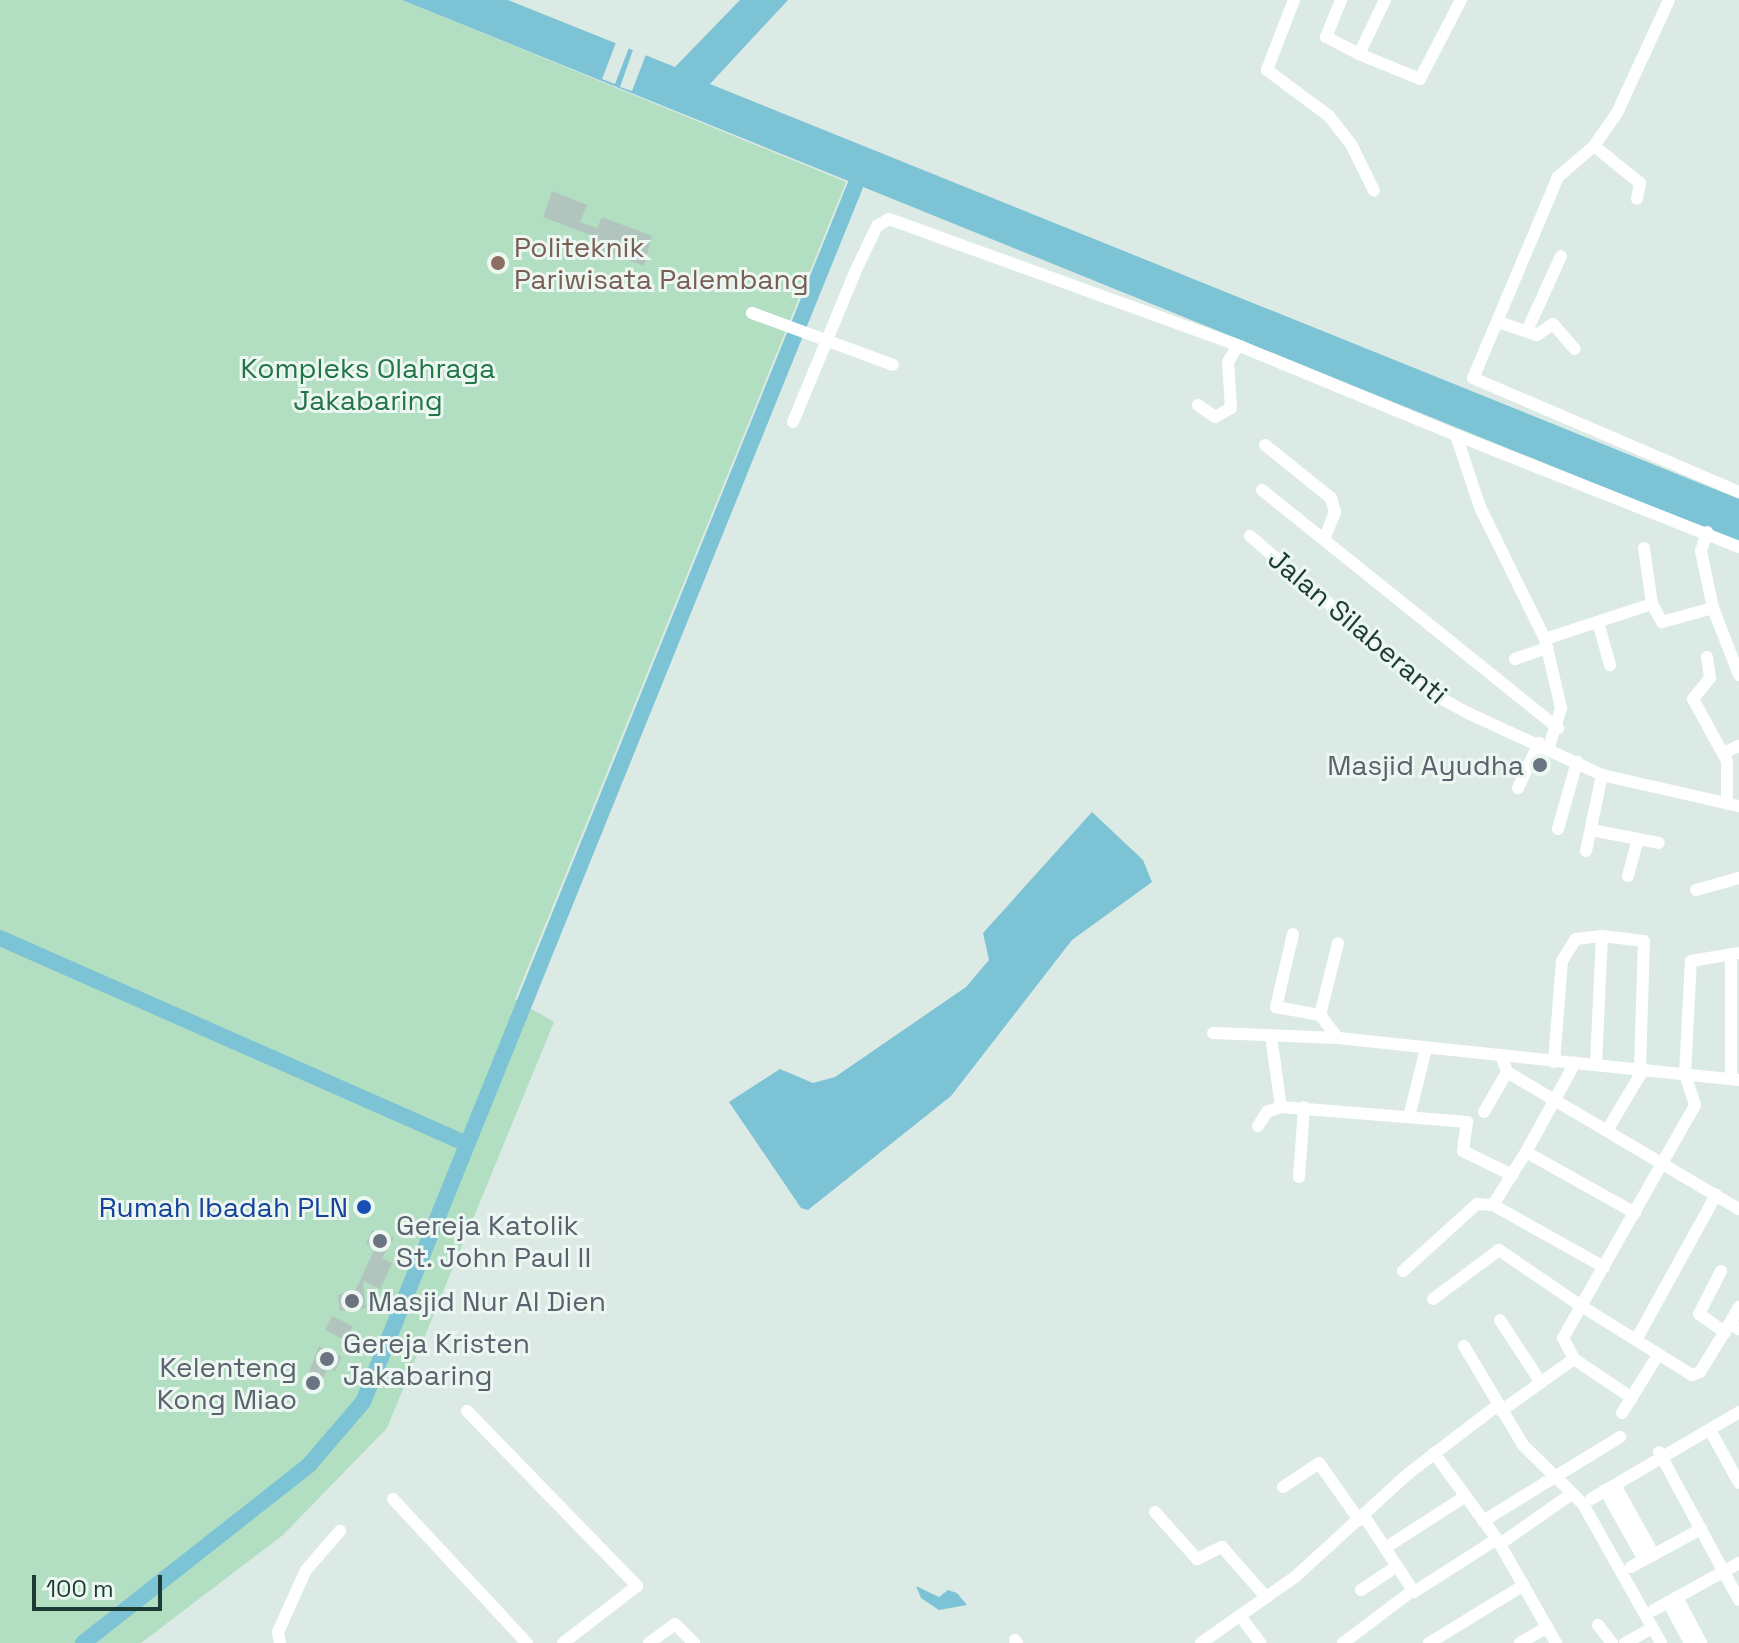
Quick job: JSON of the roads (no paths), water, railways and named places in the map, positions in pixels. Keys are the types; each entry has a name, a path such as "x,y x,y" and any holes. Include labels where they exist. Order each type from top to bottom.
{"street":[{"path":"1294,0 1267,70 1329,116 1351,144 1374,191"},
{"path":"1341,0 1326,37 1420,79 1461,0"},
{"path":"1359,54 1385,0"},
{"path":"1669,0 1636,76 1594,146 1558,177 1473,378 1739,492"},
{"path":"1594,146 1640,183 1637,199"},
{"path":"793,422 877,226 889,219 1134,307 1739,547"},
{"path":"1527,331 1561,256"},
{"path":"752,313 893,365"},
{"path":"1498,322 1537,335 1553,324 1575,349"},
{"path":"1198,405 1215,417 1231,408 1228,362 1237,347"},
{"path":"1456,435 1480,507 1546,644 1561,708 1558,728 1518,788"},
{"path":"1265,445 1331,498 1335,512 1324,539"},
{"path":"1262,490 1558,728"},
{"path":"1707,532 1701,551 1713,608 1739,675"},
{"name":"Jalan Silaberanti","path":"1250,536 1437,696 1602,775 1733,805"},
{"path":"1644,548 1652,604 1665,623 1713,608"},
{"path":"1515,659 1598,622 1652,604"},
{"path":"1598,622 1610,665"},
{"path":"1707,657 1710,678 1693,699 1723,753 1733,805"},
{"path":"1723,753 1739,746"},
{"path":"1558,829 1577,762"},
{"path":"1586,851 1602,775"},
{"path":"1591,830 1659,843"},
{"path":"1628,876 1638,839"},
{"path":"1696,890 1739,878"},
{"path":"1293,934 1276,1007 1320,1015 1338,1038"},
{"path":"1554,1062 1562,961 1576,939 1602,936 1644,941 1641,1069 1608,1129"},
{"path":"1596,1065 1602,936"},
{"path":"1320,1015 1338,943"},
{"path":"1213,1033 1338,1038 1502,1058 1575,1063 1641,1069 1685,1074 1735,1079 1735,954 1691,961 1685,1074 1695,1105 1563,1338 1574,1359 1632,1398"},
{"path":"1271,1036 1281,1107"},
{"path":"1409,1117 1426,1049"},
{"path":"1502,1058 1507,1072 1737,1206"},
{"path":"1493,1205 1575,1063"},
{"path":"1484,1112 1507,1072"},
{"path":"1258,1126 1267,1112 1281,1107 1467,1122 1463,1151 1512,1175"},
{"path":"1299,1177 1304,1107"},
{"path":"1526,1152 1635,1213"},
{"path":"1636,1340 1716,1195"},
{"path":"1403,1271 1477,1204 1493,1205 1604,1267"},
{"path":"1433,1299 1499,1250 1658,1355 1698,1374 1731,1328 1739,1307"},
{"path":"1721,1271 1698,1312 1731,1328"},
{"path":"1500,1320 1541,1383"},
{"path":"1464,1346 1500,1408 1550,1475 1583,1504 1661,1643"},
{"path":"1622,1413 1658,1355"},
{"path":"1201,1643 1266,1597 1362,1518 1434,1453 1574,1359"},
{"path":"467,1411 637,1586 563,1643"},
{"path":"1591,1499 1660,1455 1739,1412"},
{"path":"1710,1430 1739,1483"},
{"path":"1483,1521 1550,1475 1620,1437"},
{"path":"1434,1453 1498,1542 1556,1643"},
{"path":"1726,1460 1739,1453"},
{"path":"1660,1455 1739,1600"},
{"path":"1283,1487 1319,1463 1385,1548 1412,1591"},
{"path":"1610,1487 1649,1557"},
{"path":"1343,1643 1412,1591 1422,1591 1570,1495"},
{"path":"1385,1548 1466,1496"},
{"path":"393,1499 527,1643"},
{"path":"1155,1512 1197,1559 1222,1547 1266,1597"},
{"path":"1631,1567 1701,1529"},
{"path":"280,1643 278,1632 306,1570 340,1531"},
{"path":"1654,1610 1739,1563"},
{"path":"1361,1590 1397,1566"},
{"path":"1429,1643 1524,1585"},
{"path":"1673,1599 1690,1643"},
{"path":"1673,1599 1701,1643"},
{"path":"1240,1616 1260,1643"},
{"path":"649,1643 675,1624 694,1643"},
{"path":"1598,1625 1612,1643"},
{"path":"1520,1643 1548,1627"},
{"path":"1625,1643 1652,1628"}],"water":[{"path":"402,0 508,0 675,67 740,0 788,0 710,84 1739,499 1739,542"},
{"path":"1092,812 1143,860 1152,882 1072,940 951,1096 808,1210 801,1208 729,1102 780,1069 813,1083 835,1077 966,987 989,960 983,933"},
{"path":"916,1586 939,1597 948,1590 957,1593 967,1605 939,1610 921,1598"}],"waterway":[{"path":"83,1643 309,1465 363,1402 855,186"},
{"path":"0,938 467,1144"}],"place":[{"name":"Politeknik Pariwisata Palembang","path":"498,263"},
{"name":"Masjid Ayudha","path":"1540,765"},
{"name":"Rumah Ibadah PLN","path":"364,1207"},
{"name":"Gereja Katolik St. John Paul II","path":"380,1241"},
{"name":"Masjid Nur Al Dien","path":"352,1301"},
{"name":"Gereja Kristen Jakabaring","path":"327,1359"},
{"name":"Kelenteng Kong Miao","path":"313,1383"}],"park label":[{"name":"Kompleks Olahraga Jakabaring","path":"368,384"}]}
